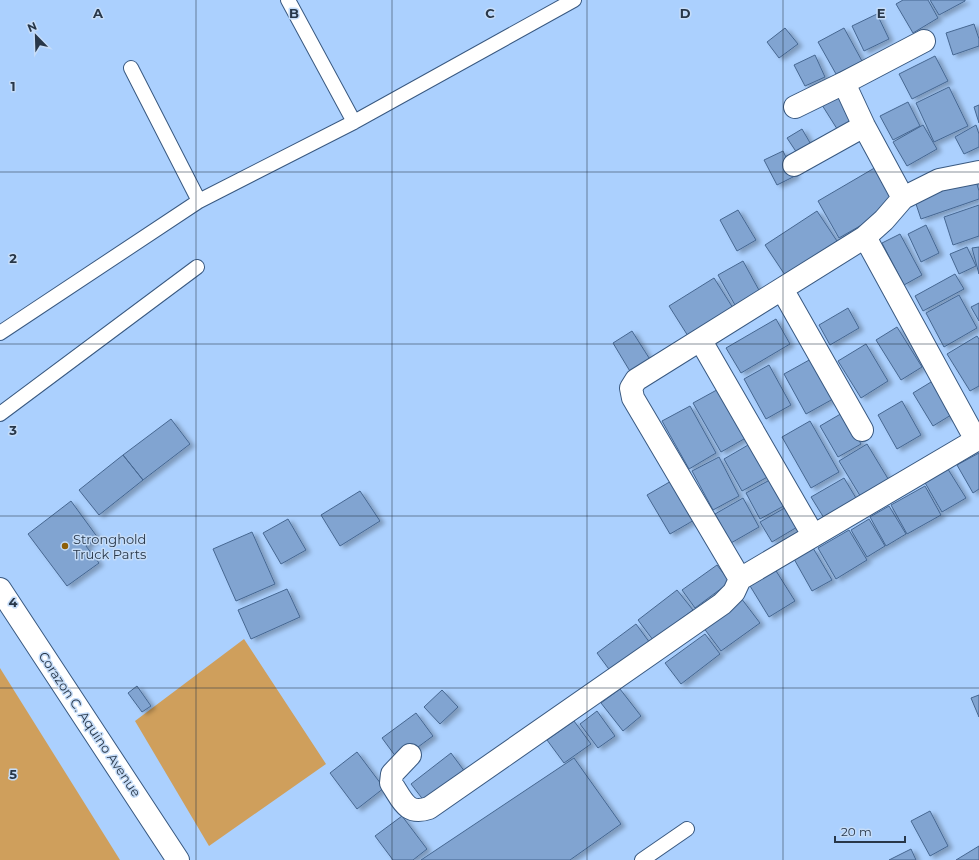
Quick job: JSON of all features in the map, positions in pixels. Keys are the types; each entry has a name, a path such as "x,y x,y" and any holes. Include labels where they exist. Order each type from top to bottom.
{"street":[{"path":"794,107 844,83 924,40"},
{"path":"844,83 864,126 903,198"},
{"path":"794,165 864,126"},
{"path":"740,579 633,398 631,388 636,380 701,341 865,237 884,220 903,198 939,180 979,172"},
{"path":"410,755 392,774 390,783 409,809 419,812 429,808 722,604 734,592 740,579 977,439 865,237"},
{"path":"782,289 862,430"},
{"path":"701,341 813,535"},
{"name":"Corazon C. Aquino Avenue","path":"0,589 178,860"}],"lane":[{"path":"288,0 354,122"},
{"path":"0,333 199,201 354,122 574,0"},
{"path":"131,68 199,201"},
{"path":"0,414 197,267"},
{"path":"642,860 687,829"}],"shaded area":[{"path":"244,639 326,764 209,846 135,721"},
{"path":"0,668 120,860 0,860"}],"building":[{"path":"903,0 928,0 938,18 913,33 896,4"},
{"path":"930,0 965,0 965,1 939,15"},
{"path":"877,14 889,39 864,51 852,26"},
{"path":"974,24 979,39 979,46 953,55 946,33"},
{"path":"785,28 798,44 779,58 767,42"},
{"path":"844,28 862,61 836,74 818,42"},
{"path":"815,55 825,77 805,86 794,65"},
{"path":"935,56 948,81 912,99 899,74"},
{"path":"949,87 968,126 934,142 916,103"},
{"path":"839,95 856,122 839,132 822,105"},
{"path":"908,102 920,126 893,140 880,116"},
{"path":"979,105 979,123 974,107"},
{"path":"923,125 937,149 907,166 893,142"},
{"path":"976,125 979,134 979,147 964,154 955,137"},
{"path":"802,129 816,153 803,162 787,138"},
{"path":"783,151 795,176 777,185 764,160"},
{"path":"883,163 893,200 879,215 839,238 818,201"},
{"path":"974,174 979,191 979,199 921,219 913,195"},
{"path":"979,205 979,236 953,245 944,217"},
{"path":"738,210 756,240 737,251 720,220"},
{"path":"817,211 839,244 787,278 765,245"},
{"path":"926,225 939,253 921,262 908,234"},
{"path":"900,234 922,275 904,285 882,243"},
{"path":"967,247 976,266 959,274 950,254"},
{"path":"979,247 979,274 972,248"},
{"path":"743,261 760,292 735,305 718,275"},
{"path":"955,274 964,289 923,311 915,296"},
{"path":"714,278 733,308 688,336 669,306"},
{"path":"959,295 977,328 944,347 926,313"},
{"path":"979,303 979,321 971,307"},
{"path":"848,308 859,328 830,345 819,325"},
{"path":"776,319 790,344 741,373 726,348"},
{"path":"897,327 922,367 901,380 876,340"},
{"path":"632,331 651,361 631,373 613,343"},
{"path":"977,336 979,339 979,386 970,391 947,354"},
{"path":"866,344 888,381 861,398 838,361"},
{"path":"811,359 833,399 806,414 784,374"},
{"path":"769,365 791,405 766,419 744,379"},
{"path":"936,379 956,412 933,426 913,393"},
{"path":"724,386 751,435 721,452 693,403"},
{"path":"902,401 921,435 897,449 878,415"},
{"path":"690,406 716,453 689,469 662,421"},
{"path":"844,412 861,444 838,457 820,426"},
{"path":"171,419 190,444 143,480 123,455"},
{"path":"810,421 839,472 811,488 782,437"},
{"path":"755,441 773,474 742,491 724,459"},
{"path":"867,444 890,482 862,499 839,461"},
{"path":"979,453 979,489 973,493 957,465"},
{"path":"123,455 143,480 99,515 79,490"},
{"path":"719,457 739,496 713,510 692,471"},
{"path":"946,466 966,498 942,512 924,481"},
{"path":"777,476 791,502 760,519 746,493"},
{"path":"844,478 856,498 824,518 811,497"},
{"path":"673,480 696,519 670,534 647,495"},
{"path":"925,486 941,515 907,534 891,505"},
{"path":"360,491 380,521 340,546 321,515"},
{"path":"743,498 759,527 731,543 715,514"},
{"path":"71,501 98,538 86,546 99,563 67,586 28,534"},
{"path":"797,501 809,520 772,542 760,522"},
{"path":"889,506 906,534 886,546 870,517"},
{"path":"288,519 306,550 281,564 263,533"},
{"path":"869,519 885,546 867,557 851,530"},
{"path":"849,530 867,560 836,579 818,548"},
{"path":"252,532 275,584 236,601 213,549"},
{"path":"813,548 832,580 812,591 794,559"},
{"path":"717,565 730,582 695,608 682,590"},
{"path":"773,566 795,601 769,617 747,581"},
{"path":"287,589 300,617 251,639 238,610"},
{"path":"677,590 693,610 653,640 638,620"},
{"path":"741,598 760,623 721,651 703,627"},
{"path":"636,624 650,643 611,672 597,653"},
{"path":"705,634 720,654 681,684 665,663"},
{"path":"137,686 151,706 142,712 128,693"},
{"path":"620,689 641,716 623,731 601,703"},
{"path":"442,690 458,707 440,724 424,707"},
{"path":"979,695 979,717 971,698"},
{"path":"597,711 615,736 598,748 580,724"},
{"path":"416,713 433,736 399,761 382,738"},
{"path":"574,721 591,744 564,763 547,740"},
{"path":"357,752 384,788 357,809 330,773"},
{"path":"451,753 471,780 431,810 411,784"},
{"path":"574,758 621,824 570,860 421,860"},
{"path":"930,811 948,846 930,856 911,821"},
{"path":"402,816 427,849 413,860 393,860 375,836"},
{"path":"979,846 979,860 956,860"},
{"path":"911,849 916,860 889,860"}],"place":[{"name":"Stronghold Truck Parts","path":"65,546"}]}
